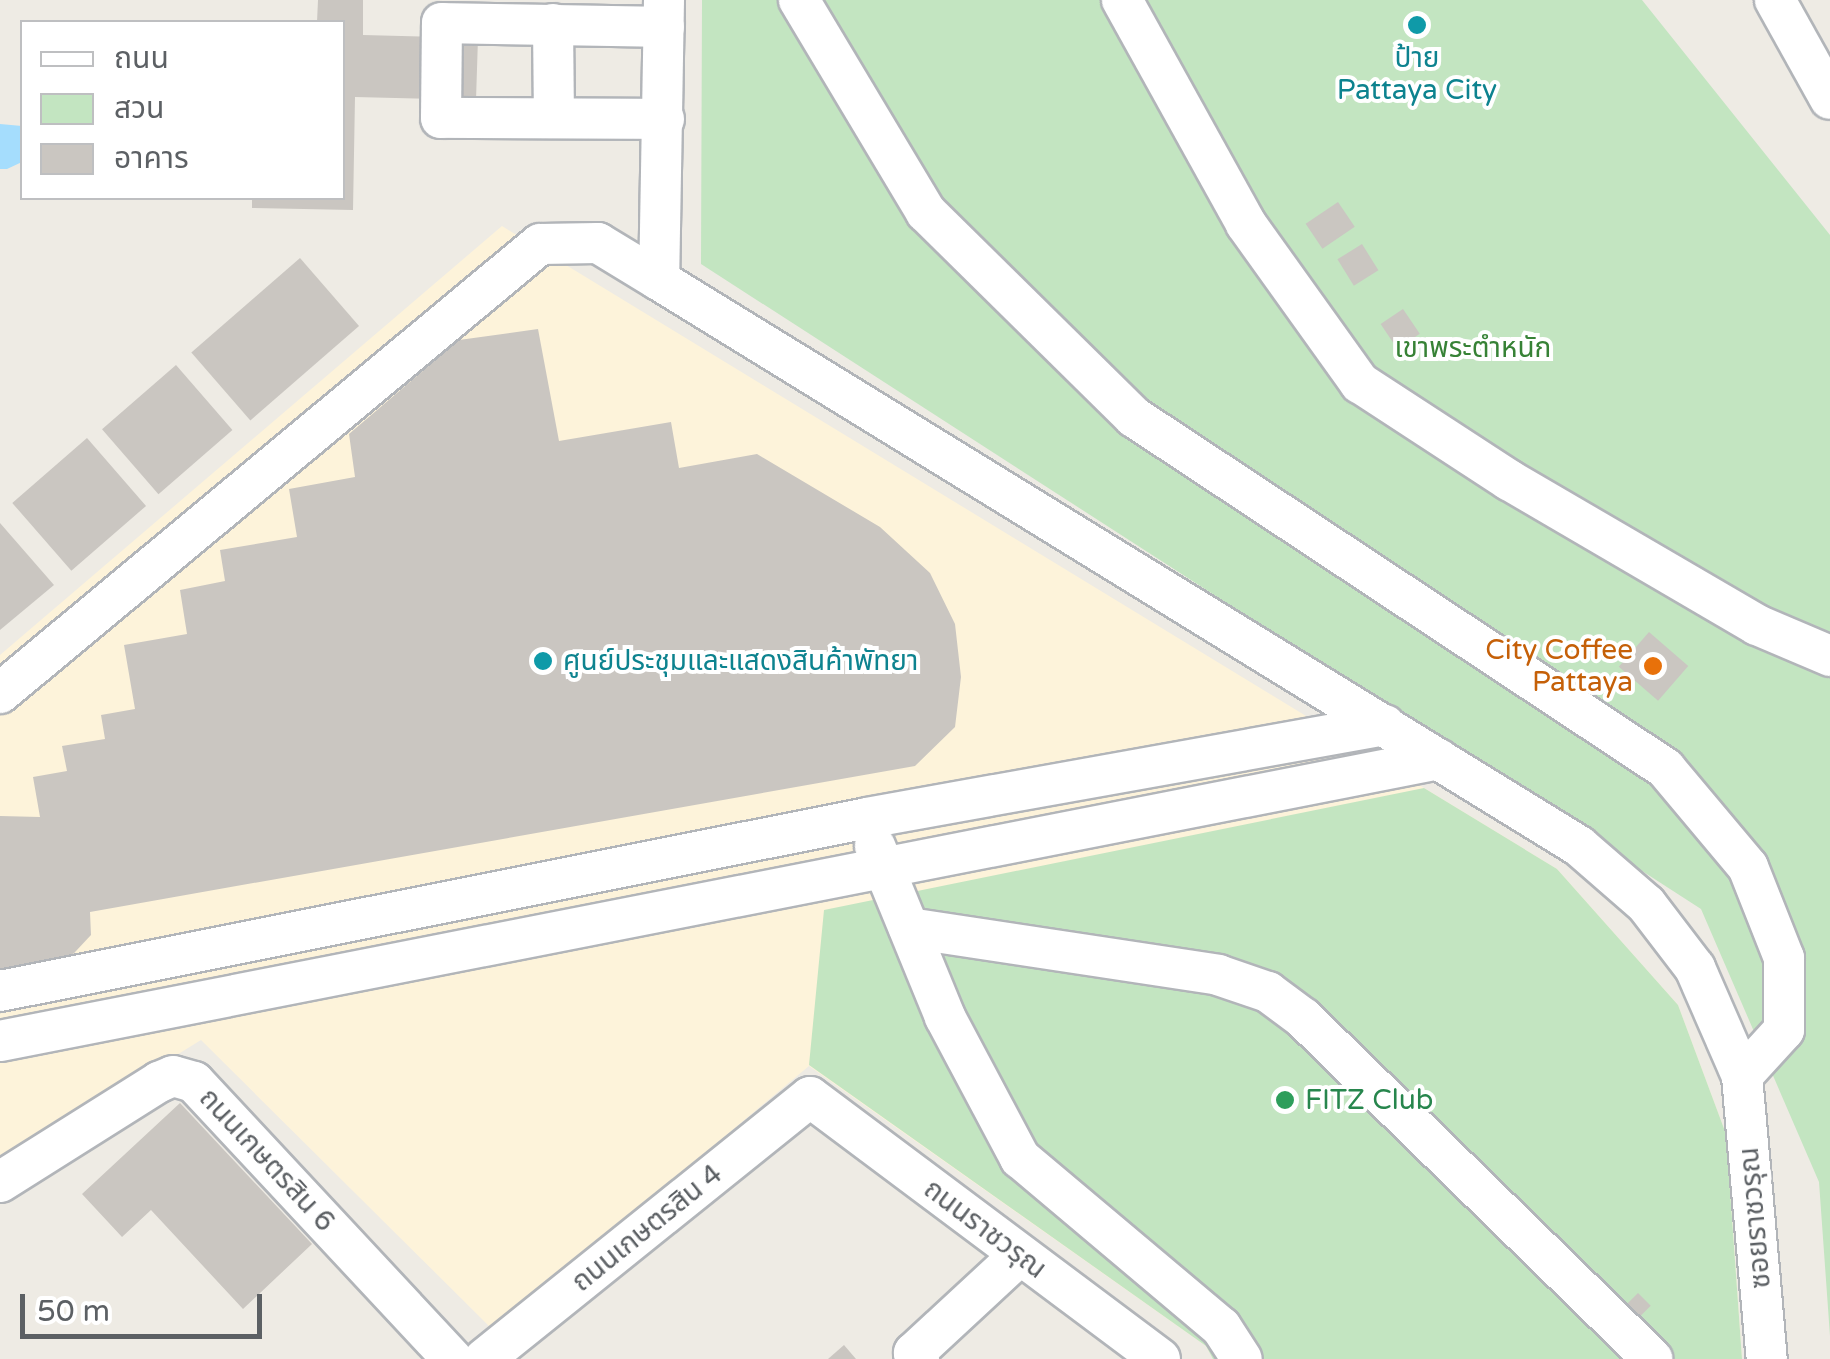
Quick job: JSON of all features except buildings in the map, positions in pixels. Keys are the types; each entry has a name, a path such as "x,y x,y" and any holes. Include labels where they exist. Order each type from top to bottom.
{"street":[{"path":"799,0 926,212 1134,417 1665,768 1748,867 1784,958 1784,1030 1742,1076"},
{"path":"1122,0 1246,224 1360,383 1757,625 1830,656"},
{"path":"1775,0 1830,98"},
{"path":"659,280 664,119 655,10 554,24 442,24 441,118 664,119"},
{"path":"554,24 554,118"},
{"name":"ซอยราชวรุณ","path":"0,692 540,244 598,243 1579,846 1646,904 1696,968 1742,1076 1767,1359"},
{"path":"0,991 867,818 1385,725"},
{"path":"0,1041 1439,759"},
{"path":"867,818 883,870 975,1080 1020,1158 1221,1327 1242,1359"},
{"path":"909,928 1218,976 1268,992 1303,1018 1652,1359"},
{"name":"ถนนเกษตรสิน 6","path":"0,1182 159,1082 172,1076 194,1082 452,1359"},
{"name":"ถนนราชวรุณ","path":"810,1097 1154,1357"},
{"name":"ถนนเกษตรสิน 4","path":"484,1359 810,1097"},
{"path":"919,1359 914,1353 1020,1256"}],"shaded area":[{"path":"502,226 1557,869 1678,1005 1726,1134 1742,1359 1213,1359 1206,1346 809,1066 493,1330 201,1040 0,1164 0,655"}],"green space":[{"name":"เขาพระตำหนัก","path":"702,0 1642,0 1830,235 1830,1336 1819,1182 1701,909 701,264"},
{"name":"FITZ Club","path":"1424,788 1557,869 1678,1005 1726,1134 1742,1359 1213,1359 1206,1346 809,1065 824,910"}],"water":[{"path":"0,124 20,126 20,163 0,169"}],"place":[{"name":"ป้าย Pattaya City","path":"1417,25"},
{"name":"ศูนย์ประชุมและแสดงสินค้าพัทยา","path":"543,661"},
{"name":"City Coffee Pattaya","path":"1653,666"},
{"name":"FITZ Club","path":"1285,1100"}]}
